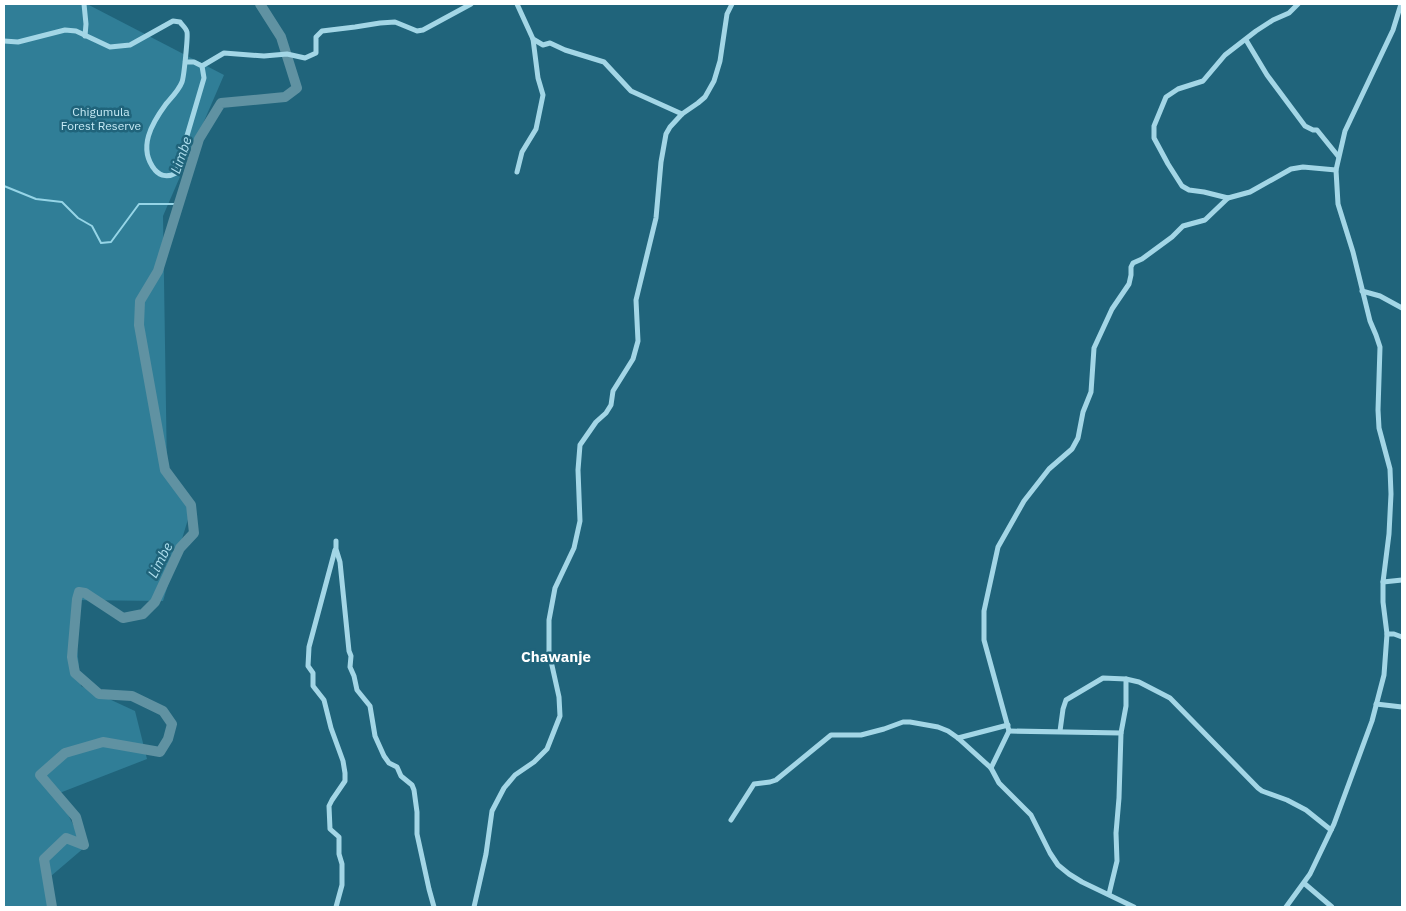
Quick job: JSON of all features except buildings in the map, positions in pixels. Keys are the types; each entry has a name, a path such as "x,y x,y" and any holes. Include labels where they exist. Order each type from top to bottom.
{"street":[{"path":"84,4 85,36"},
{"path":"202,66 224,53 264,56 287,54 305,58 316,53 316,37 322,30 395,22 423,30 471,4"},
{"path":"517,4 533,39 538,78 543,94 536,129 522,152 517,172"},
{"path":"474,907 486,854 492,811 504,788 515,775 534,762 547,749 560,716 560,697 549,652 549,620 555,588 574,548 580,521 578,470 580,445 596,422 606,413 613,391 632,359 638,341 636,300 656,218 661,162 670,127 682,114 705,97 714,81 720,61 727,14 732,4"},
{"path":"1298,4 1289,13 1273,20 1256,31 1225,55 1203,80 1178,89 1166,97 1154,126 1154,138 1182,186 1189,190 1228,198 1238,197 1257,189 1291,169 1303,167 1336,170"},
{"path":"1286,907 1305,884 1331,830 1372,720 1384,675 1387,634 1383,602 1383,582 1392,494 1390,469 1379,428 1380,347 1370,321 1354,252 1338,204 1336,170 1345,131 1391,36 1401,4"},
{"path":"4,41 18,42 65,30 76,31 110,47 123,47 173,21 180,22 188,33 183,80 179,89 155,119 146,140 147,155 151,164 158,173 166,176 176,173 204,78 202,66"},
{"path":"533,39 543,45 550,43 565,50 604,62 631,91 682,114"},
{"path":"1246,40 1267,75 1305,126 1312,130 1317,130 1338,156"},
{"path":"185,62 194,62 202,66"},
{"path":"991,768 1008,728 984,640 984,611 998,547 1024,501 1049,469 1072,449 1075,444 1083,412 1092,392 1094,348 1112,309 1129,284 1133,263 1142,259 1172,237 1183,226 1205,220 1228,198"},
{"path":"1362,291 1380,296 1402,308"},
{"path":"336,541 336,549 309,646 308,658 313,686 324,700 345,773 345,782 332,800 328,814 330,829 339,837 339,854 342,864 342,885 336,907"},
{"path":"336,549 340,562 339,571 351,656 350,667 354,676 356,690 370,706 376,736 386,760 397,767 401,776 412,785 414,790 417,834 428,889 434,907"},
{"path":"1383,582 1402,580"},
{"path":"1387,634 1402,637"},
{"path":"1060,731 1066,700 1103,678 1126,679 1138,682 1170,698 1258,788 1306,810 1331,830"},
{"path":"1109,894 1118,861 1116,833 1121,733 1126,706 1126,679"},
{"path":"1376,704 1402,706"},
{"path":"731,820 754,784 776,780 831,734 861,735 903,722 943,729 958,738 991,768 999,783 1031,815 1058,865 1082,882 1134,907"},
{"path":"958,738 1008,728 1121,733"},
{"path":"1305,884 1332,907"}],"green space":[{"name":"Chigumula Forest Reserve","path":"4,4 87,4 224,75 163,216 167,472 193,503 163,601 72,600 81,686 135,711 147,759 57,794 85,847 44,882 56,907 4,907"}],"waterway":[{"name":"Limbe","path":"52,907 44,859 66,838 84,845 76,817 40,775 65,753 103,742 160,752 168,739 172,724 163,711 132,696 99,694 75,673 72,657 77,599 79,592 85,593 123,618 143,614 155,602 180,548 194,533 191,505 165,470 139,325 140,301 158,271 199,139 221,103 285,97 297,88 281,37 260,4"},
{"path":"4,186 36,199 62,202 78,218 92,226 101,243 111,242 139,204 178,204"}],"district":[{"name":"Chawanje","path":"556,657"}]}
